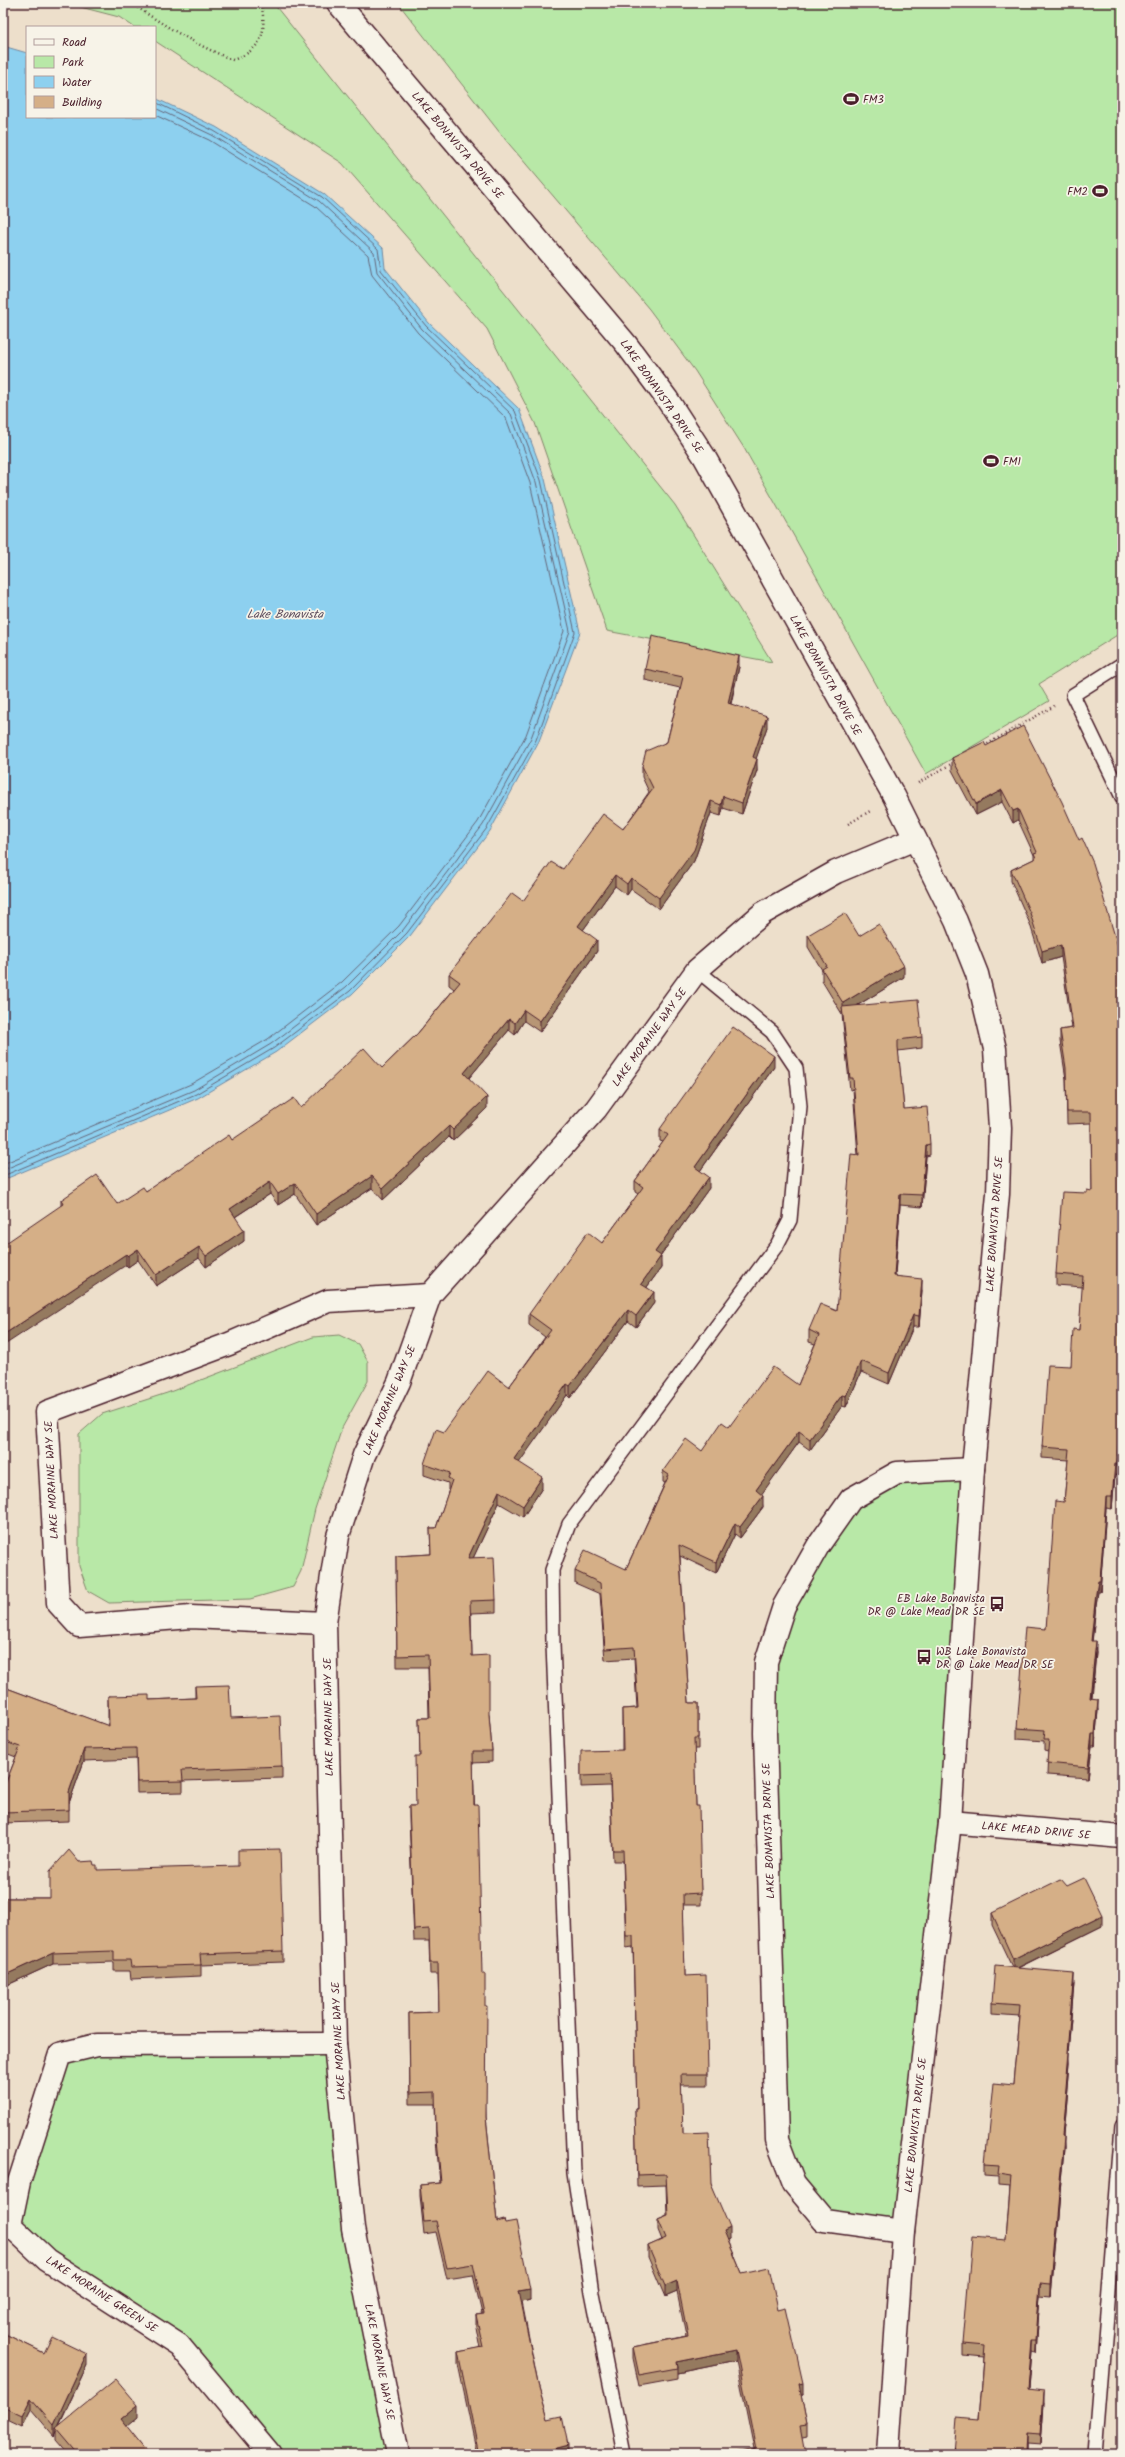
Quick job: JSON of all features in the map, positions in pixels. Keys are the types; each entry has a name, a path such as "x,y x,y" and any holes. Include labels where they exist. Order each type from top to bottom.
{"street":[{"name":"LAKE BONAVISTA DRIVE SE","path":"338,3 626,344 667,399 704,456 894,796 956,921 977,974 995,1049 1000,1128 998,1194 973,1469 950,1822 903,2231 888,2454"},
{"name":"LAKE MORAINE WAY SE","path":"398,2454 353,2229 335,2044 326,1623 341,1529 364,1456 399,1382 430,1295 596,1109 698,970 763,913 836,872 915,839"},
{"name":"LAKE MORAINE WAY SE","path":"326,1623 191,1617 79,1626 58,1603 47,1412 228,1344 328,1301 430,1295"},
{"name":"LAKE BONAVISTA DRIVE SE","path":"903,2231 824,2220 794,2184 777,2140 765,1733 766,1662 784,1606 818,1546 850,1499 896,1473 973,1469"},
{"name":"LAKE MEAD DRIVE SE","path":"950,1822 1122,1837"},
{"name":"LAKE MORAINE GREEN SE","path":"270,2454 179,2345 46,2260 10,2225 18,2182 60,2054 97,2045 335,2044"}],"lane":[{"path":"1122,664 1073,695 1122,797"},
{"path":"624,2454 592,2293 574,2173 553,1644 552,1570 569,1524 777,1244 790,1220 800,1106 796,1068 772,1032 698,970"},
{"path":"1096,2454 1122,2126"}],"path":[{"path":"131,3 160,22 209,50 233,60 250,54 262,37 264,19 261,3"},
{"path":"983,746 1073,695"},
{"path":"848,824 955,762"}],"green space":[{"path":"65,3 273,3 675,505 772,662 607,631 535,423 487,329 342,163 156,42 156,26 132,26 119,17"},
{"path":"398,3 1122,3 1122,632 1039,684 1049,701 926,774 744,448 695,371 649,309 504,138"},
{"path":"339,1335 358,1344 368,1362 368,1381 342,1428 315,1509 301,1571 293,1587 250,1599 109,1603 88,1591 79,1566 79,1434 102,1414 167,1393 313,1337"},
{"path":"973,1469 903,2231 824,2220 777,2140 765,1733 784,1606 851,1499 897,1473"},
{"path":"335,2044 398,2454 270,2454 179,2345 10,2225 60,2054"}],"water":[{"name":"Lake Bonavista","path":"3,46 26,53 26,118 156,118 156,98 216,127 324,194 383,248 385,268 429,323 519,409 545,479 580,632 539,741 490,831 410,936 352,994 276,1052 198,1098 3,1180"}],"building":[{"path":"652,636 739,656 728,703 767,716 753,757 757,759 742,803 723,796 721,805 711,801 694,850 659,898 631,878 627,884 615,875 578,926 597,940 540,1021 524,1010 515,1023 509,1019 464,1073 487,1097 453,1130 449,1126 383,1188 372,1176 316,1214 295,1183 278,1194 270,1182 230,1209 244,1230 206,1256 199,1247 156,1275 138,1249 128,1256 126,1254 3,1335 3,1245 63,1204 61,1200 97,1175 117,1204 143,1187 146,1191 229,1135 232,1140 294,1098 301,1108 364,1048 382,1068 418,1033 460,982 449,974 512,893 523,901 551,862 563,869 603,814 623,829 653,788 642,766 646,751 667,742 683,677 645,669"},
{"path":"1023,726 1062,802 1079,840 1082,838 1093,863 1122,960 1122,1394 1117,1464 1115,1464 1112,1497 1106,1497 1100,1581 1098,1581 1096,1593 1091,1641 1096,1641 1090,1698 1098,1699 1095,1734 1092,1734 1088,1767 1047,1763 1049,1739 1044,1739 1045,1730 1017,1728 1025,1627 1046,1629 1055,1501 1064,1502 1069,1449 1042,1447 1048,1365 1071,1366 1073,1329 1079,1330 1083,1276 1056,1274 1062,1192 1087,1193 1087,1190 1092,1191 1091,1112 1067,1112 1066,1068 1060,1030 1073,1028 1061,945 1042,951 1030,913 1011,870 1036,858 1034,853 1037,852 1018,809 1013,811 1002,790 976,804 952,758 984,742 986,746"},
{"path":"845,913 859,936 879,924 904,966 843,1003 822,969 827,966 808,935"},
{"path":"918,1000 922,1037 898,1040 898,1047 904,1109 927,1107 930,1144 926,1145 922,1195 900,1194 894,1276 922,1279 919,1316 913,1315 889,1373 861,1361 846,1396 842,1395 810,1439 799,1431 756,1490 763,1496 740,1527 735,1523 716,1562 679,1545 689,1703 698,1703 698,1738 694,1738 696,1806 699,1806 701,1893 683,1894 685,1976 706,1975 708,2074 681,2074 683,2133 709,2132 711,2184 730,2228 724,2231 742,2274 769,2268 778,2310 786,2308 803,2383 799,2384 807,2426 800,2427 805,2454 730,2454 756,2449 736,2350 676,2362 677,2368 639,2375 633,2347 688,2336 677,2281 665,2286 648,2246 666,2238 658,2219 668,2215 666,2174 637,2175 633,1936 626,1936 623,1850 613,1850 610,1775 581,1776 581,1751 623,1750 622,1709 638,1708 634,1647 605,1649 600,1583 575,1571 585,1550 626,1569 669,1475 663,1471 686,1439 702,1451 722,1422 729,1427 773,1367 798,1385 819,1335 809,1330 820,1304 837,1311 851,1154 859,1155 853,1078 850,1078 842,1007"},
{"path":"733,1027 774,1056 695,1167 709,1177 655,1252 661,1256 641,1284 654,1292 636,1316 628,1310 570,1386 567,1384 514,1459 542,1477 523,1506 499,1491 468,1558 494,1557 496,1600 470,1601 472,1656 489,1655 489,1714 492,1751 473,1751 474,1805 478,1805 482,1974 485,1974 485,2006 487,2006 486,2117 497,2222 504,2220 505,2223 516,2221 530,2289 519,2291 538,2384 548,2419 562,2416 568,2445 537,2453 538,2454 479,2454 458,2352 483,2347 476,2315 484,2314 473,2264 447,2268 436,2221 424,2222 420,2185 441,2183 436,2129 435,2092 410,2093 409,2013 439,2012 438,1963 430,1963 429,1929 414,1930 409,1806 416,1806 415,1756 420,1756 419,1718 430,1718 428,1655 397,1656 396,1556 431,1554 430,1528 436,1528 452,1480 448,1478 450,1473 424,1464 436,1429 444,1432 488,1371 509,1387 551,1330 529,1314 588,1232 602,1243 643,1187 635,1181 668,1135 660,1129"},
{"path":"229,1685 231,1718 280,1716 282,1766 182,1770 183,1781 137,1782 136,1748 84,1749 69,1792 69,1810 3,1812 3,1790 20,1747 3,1741 3,1686 109,1726 108,1696 149,1695 149,1700 196,1698 195,1686"},
{"path":"280,1849 283,1951 200,1954 201,1965 131,1967 130,1960 114,1960 114,1951 53,1953 3,1976 3,1898 50,1898 50,1871 69,1850 79,1862 93,1861 94,1865 97,1865 97,1870 238,1866 238,1850"},
{"path":"1084,1878 1102,1915 1013,1959 992,1913 1061,1879 1067,1886"},
{"path":"995,1966 1074,1973 1067,2052 1069,2052 1062,2135 1064,2136 1051,2284 1040,2283 1036,2340 1031,2340 1027,2390 1044,2392 1041,2433 1027,2432 1026,2451 1013,2450 1013,2454 954,2454 957,2418 979,2420 985,2346 963,2344 972,2237 1006,2240 1011,2175 998,2173 999,2165 985,2164 993,2083 1014,2085 1021,2005 992,2003"},
{"path":"3,2333 44,2353 52,2337 87,2354 54,2425 31,2398 22,2416 3,2407"},
{"path":"116,2379 138,2405 121,2419 149,2454 78,2454 56,2428"}],"place":[{"name":"FM3","path":"851,99"},
{"name":"FM2","path":"1100,191"},
{"name":"FM1","path":"991,461"},
{"name":"EB Lake Bonavista DR @ Lake Mead DR SE","path":"997,1604"},
{"name":"WB Lake Bonavista DR @ Lake Mead DR SE","path":"924,1657"}]}
